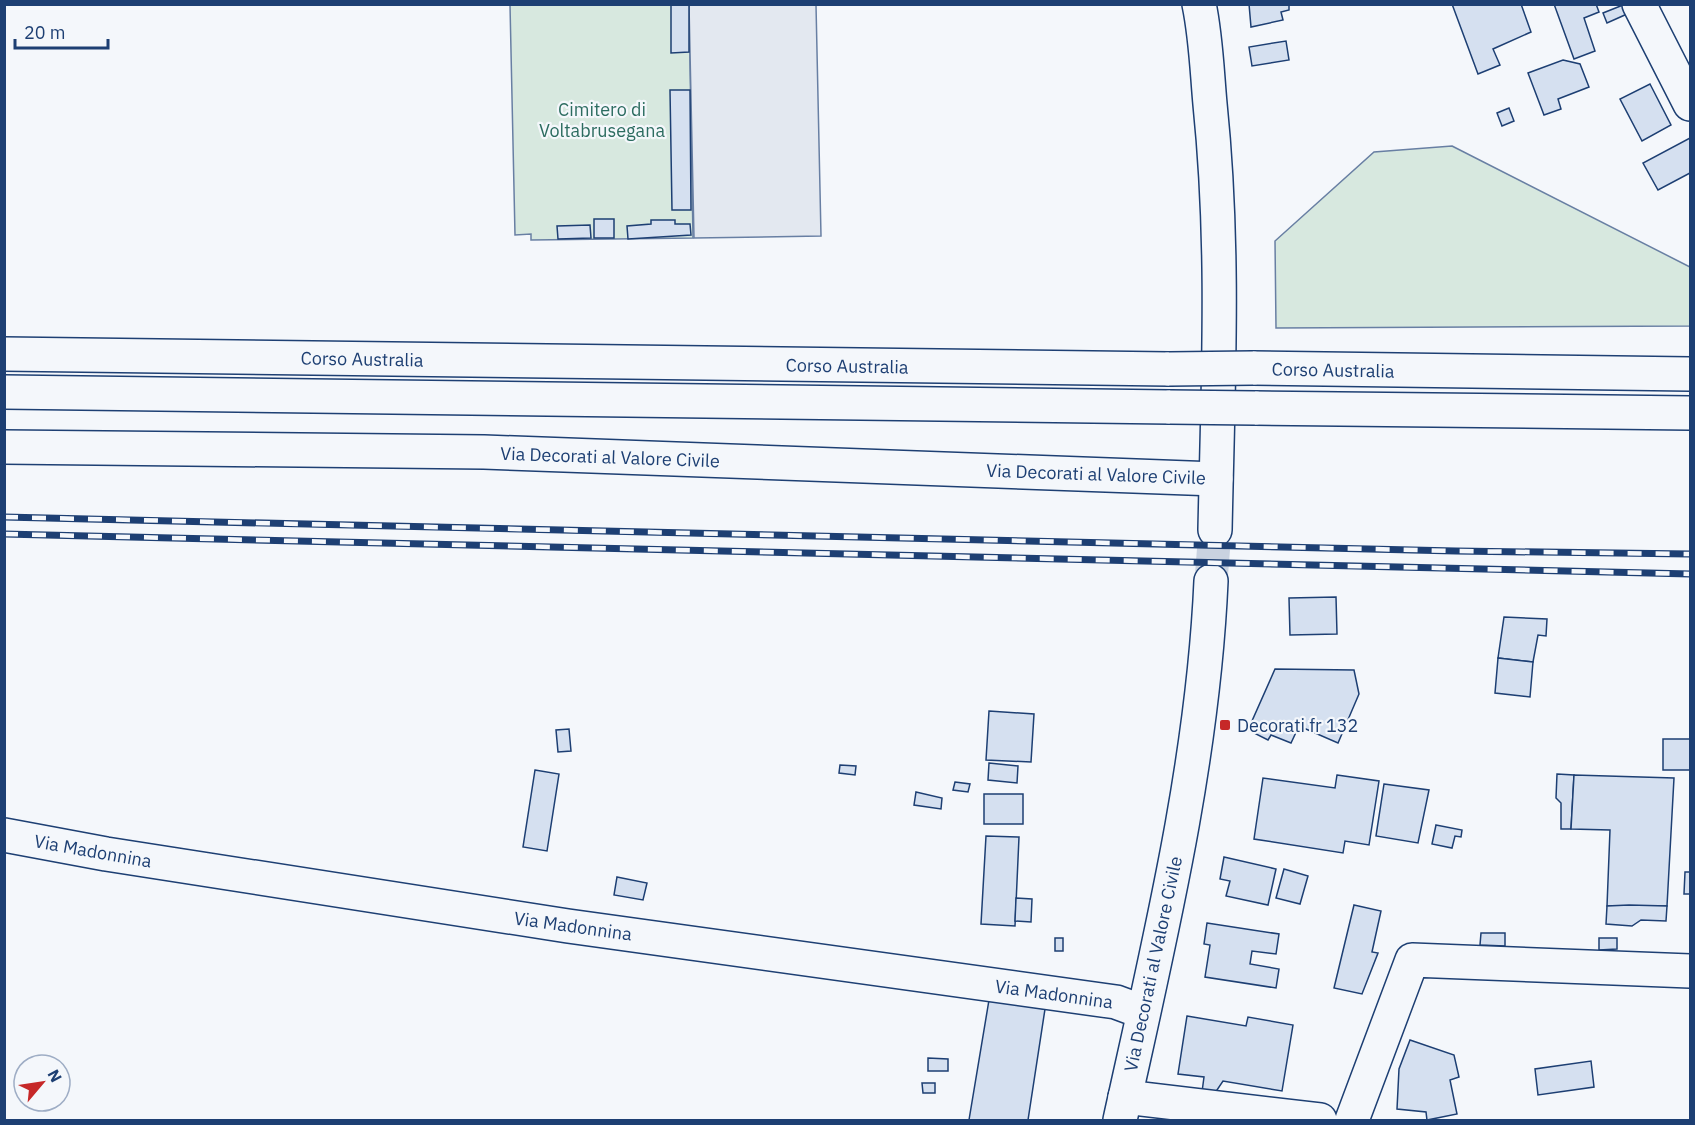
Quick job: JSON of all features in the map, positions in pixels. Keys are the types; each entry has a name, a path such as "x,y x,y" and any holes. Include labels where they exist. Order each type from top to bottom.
{"main road":[{"name":"Via Decorati al Valore Civile","path":"1199,4 1217,173 1220,239 1221,317 1215,530"},
{"path":"1639,4 1690,104"},
{"name":"Corso Australia","path":"4,354 1690,374"},
{"name":"Corso Australia","path":"4,392 1690,412"},
{"name":"Via Decorati al Valore Civile","path":"4,447 484,452 1216,479"},
{"name":"Via Decorati al Valore Civile","path":"1211,581 1206,674 1191,772 1123,1109 1320,1120"},
{"name":"Via Madonnina","path":"4,835 106,854 568,926 1116,1002 1143,1011"},
{"path":"1352,1120 1412,960 1690,971"}],"green space":[{"name":"Cimitero di Voltabrusegana","path":"510,5 689,5 693,238 531,240 531,234 515,235"},
{"path":"1452,146 1690,267 1690,326 1276,328 1275,241 1374,152"}],"shaded area":[{"path":"689,5 816,5 821,236 694,238"}],"building":[{"path":"671,4 689,4 689,52 671,53"},
{"path":"1249,4 1289,4 1289,10 1281,12 1283,20 1251,27"},
{"path":"1452,4 1521,4 1531,32 1493,49 1500,65 1478,74"},
{"path":"1554,4 1596,4 1599,12 1584,18 1595,51 1574,59"},
{"path":"1623,5 1627,14 1607,23 1603,13"},
{"path":"1286,41 1289,60 1252,66 1249,47"},
{"path":"1563,60 1580,64 1589,87 1558,99 1561,109 1544,115 1528,73"},
{"path":"1650,84 1671,125 1642,141 1620,99"},
{"path":"670,90 690,90 691,210 672,210"},
{"path":"1509,108 1514,121 1502,126 1497,113"},
{"path":"1690,138 1690,173 1658,190 1643,163"},
{"path":"594,219 614,219 614,238 594,238"},
{"path":"651,220 675,220 675,224 690,224 691,235 628,239 627,226 651,224"},
{"path":"590,225 591,238 558,239 557,226"},
{"path":"1336,597 1337,634 1290,635 1289,598"},
{"path":"1504,617 1547,619 1546,636 1538,635 1533,662 1498,658"},
{"path":"1498,658 1533,662 1530,697 1495,693"},
{"path":"1275,669 1354,670 1359,694 1338,743 1299,726 1291,743 1271,735 1268,740 1248,730"},
{"path":"989,711 1034,714 1031,762 986,760"},
{"path":"569,729 571,751 558,752 556,730"},
{"path":"1663,739 1690,739 1690,770 1663,770"},
{"path":"989,763 1018,766 1017,783 988,780"},
{"path":"840,765 856,766 855,775 839,773"},
{"path":"535,770 559,774 547,851 523,847"},
{"path":"1557,774 1574,775 1571,829 1561,829 1561,803 1556,798"},
{"path":"1337,775 1379,781 1369,845 1345,841 1343,853 1254,839 1263,778 1335,788"},
{"path":"1574,775 1674,778 1667,906 1607,906 1610,830 1571,829"},
{"path":"955,782 970,784 968,792 953,790"},
{"path":"1384,784 1429,790 1418,843 1376,836"},
{"path":"916,792 942,798 941,809 914,805"},
{"path":"984,794 1023,794 1023,824 984,824"},
{"path":"1436,825 1462,830 1461,837 1455,836 1452,848 1432,844"},
{"path":"986,836 1019,837 1015,926 981,924"},
{"path":"1224,857 1276,869 1268,905 1226,896 1230,881 1220,879"},
{"path":"1284,869 1308,876 1300,904 1276,898"},
{"path":"1685,872 1690,872 1690,894 1684,894"},
{"path":"617,877 647,883 643,900 614,895"},
{"path":"1016,898 1032,899 1031,922 1015,921"},
{"path":"1354,905 1381,911 1372,952 1378,953 1362,994 1334,988"},
{"path":"1607,906 1667,906 1666,921 1641,920 1632,926 1606,924"},
{"path":"1207,923 1279,934 1276,954 1252,951 1250,964 1279,969 1276,988 1205,977 1210,945 1204,944"},
{"path":"1481,933 1505,933 1505,946 1480,945"},
{"path":"1055,938 1063,938 1063,951 1055,951"},
{"path":"1599,938 1617,938 1617,949 1599,950"},
{"path":"989,1000 1045,1009 1028,1120 969,1120"},
{"path":"1187,1016 1246,1026 1248,1017 1293,1025 1282,1091 1223,1081 1215,1093 1202,1092 1204,1077 1178,1074"},
{"path":"1410,1040 1454,1055 1459,1077 1450,1080 1457,1114 1427,1120 1426,1112 1397,1109 1399,1069"},
{"path":"928,1058 948,1059 948,1071 928,1071"},
{"path":"1591,1061 1594,1087 1538,1095 1535,1069"},
{"path":"922,1083 935,1083 935,1093 923,1093"}],"tunnel":[{"path":"1211,581 1215,530"}],"railway":[{"path":"4,517 1456,551 1690,554"},
{"path":"4,534 1690,574"}],"place":[{"name":"Decorati fr 132","path":"1225,725"}]}
